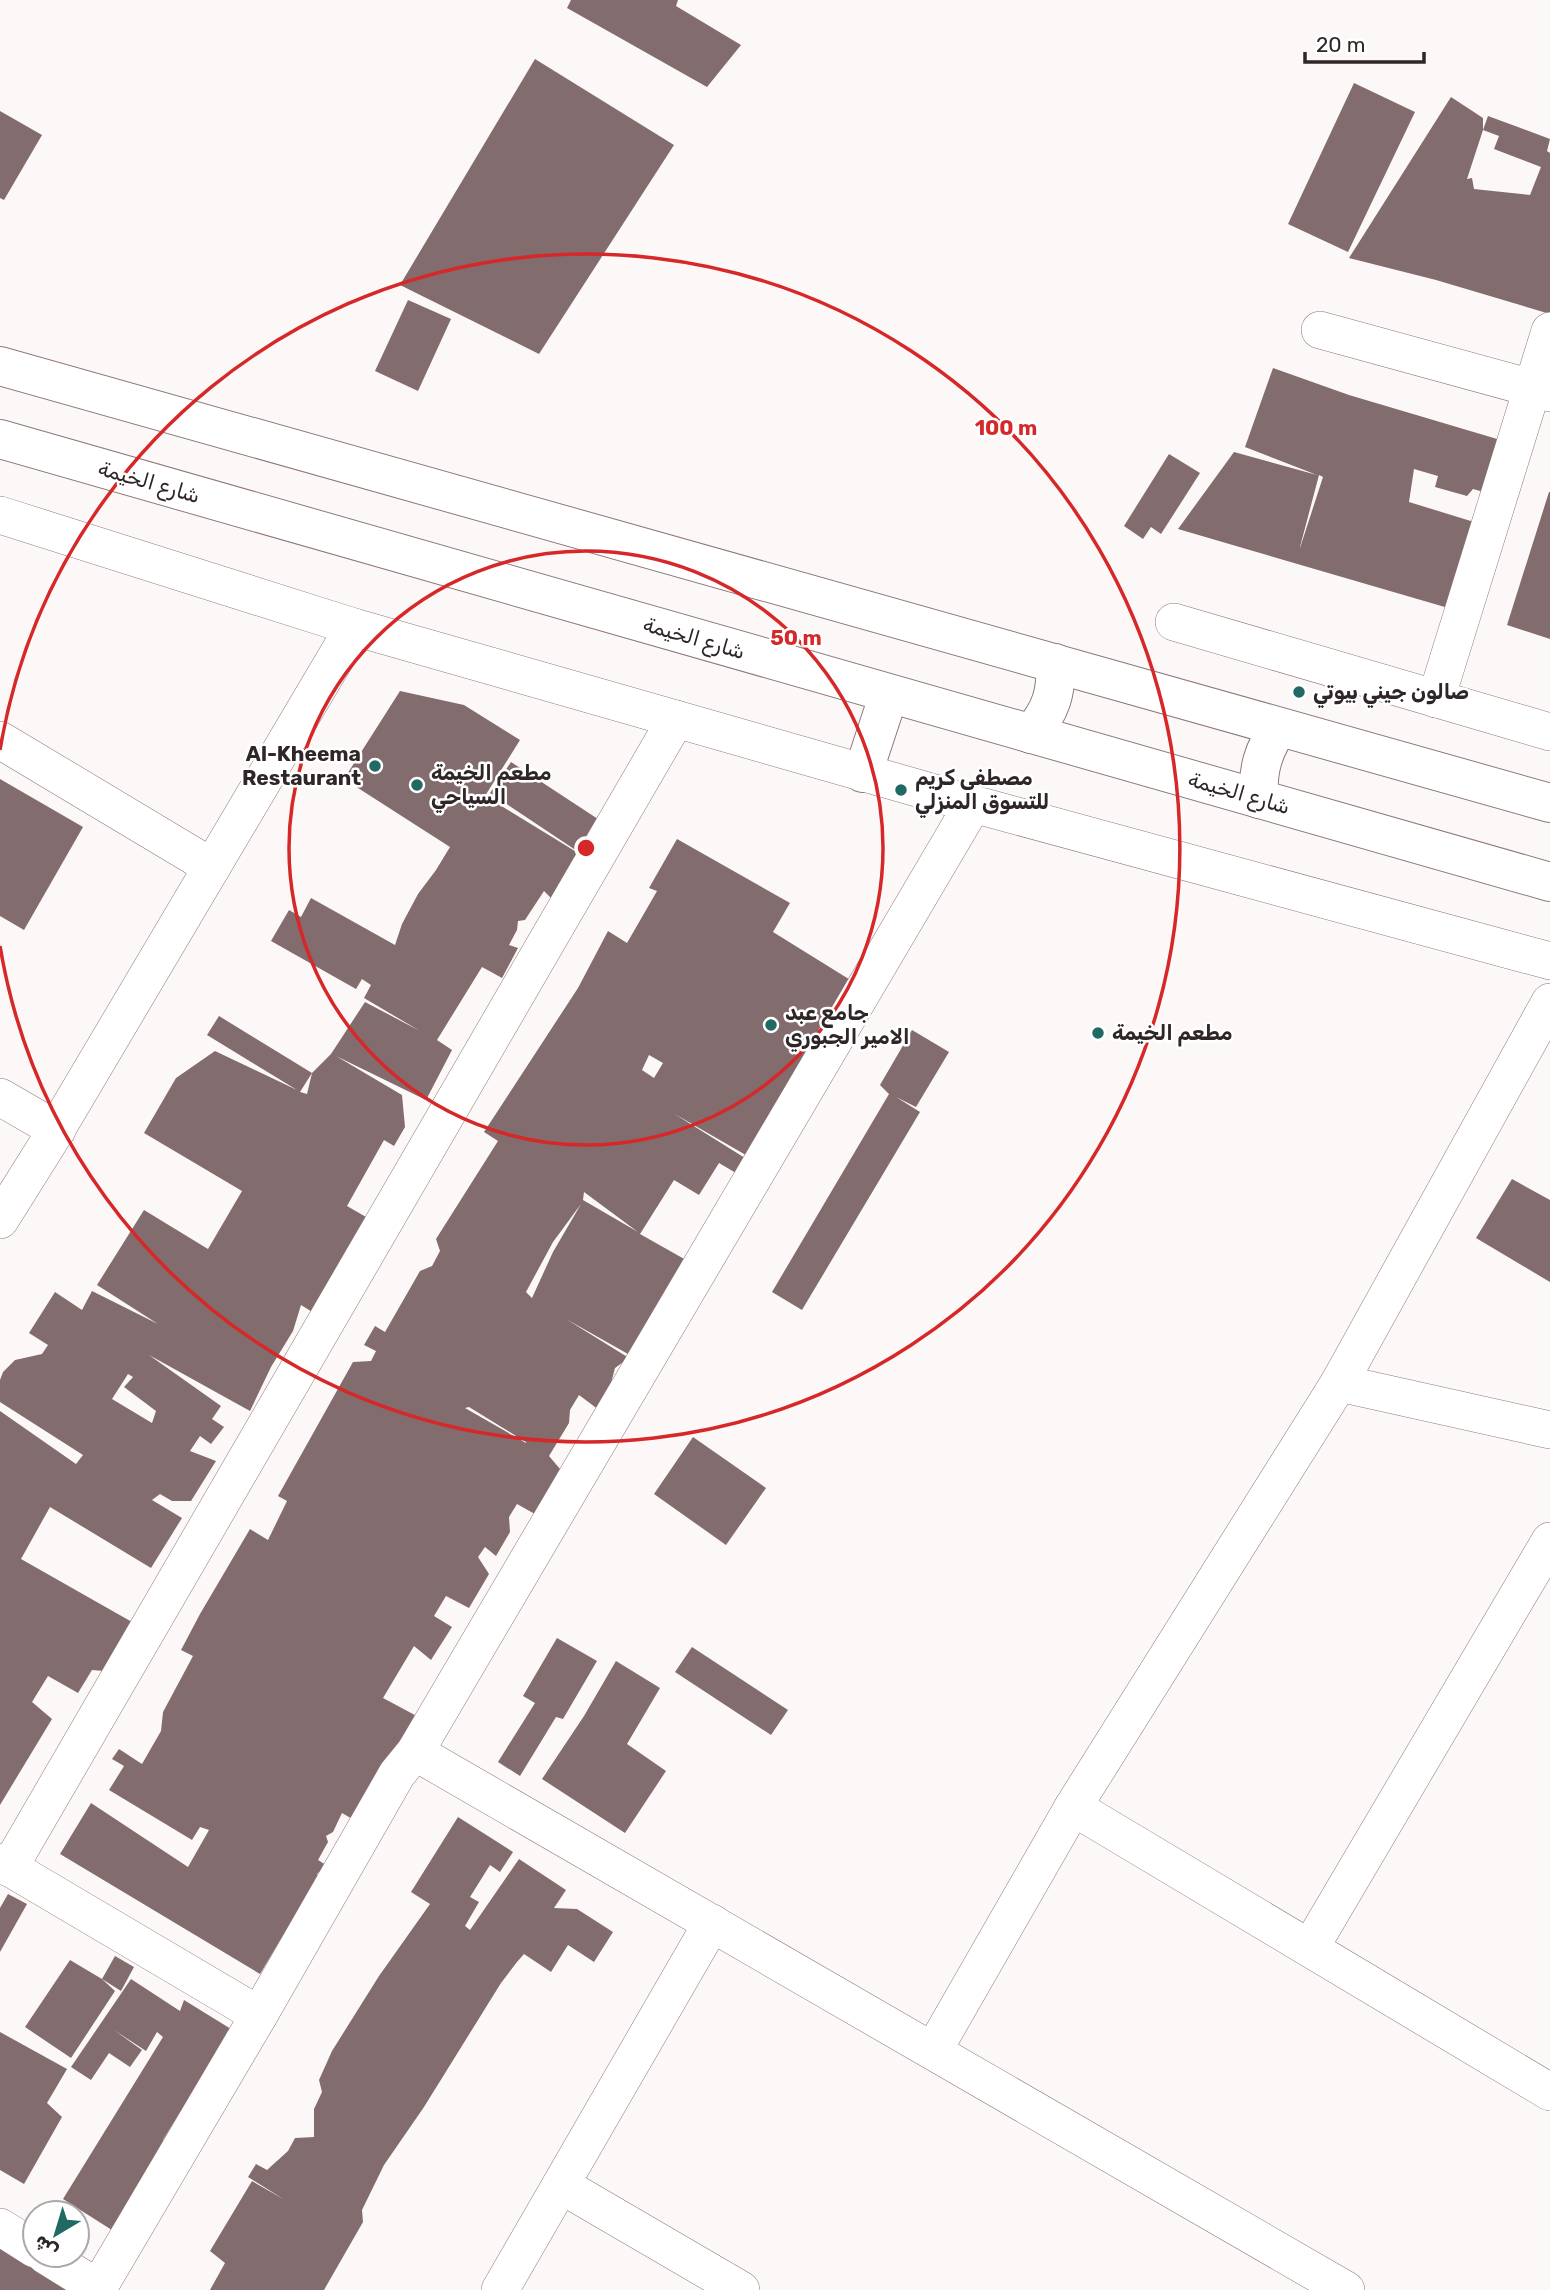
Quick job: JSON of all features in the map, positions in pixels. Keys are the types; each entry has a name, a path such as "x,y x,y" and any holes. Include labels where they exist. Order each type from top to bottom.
{"street":[{"path":"1320,330 1541,391"},
{"path":"1436,699 1541,391 1550,331"},
{"path":"0,366 1550,803"},
{"name":"شارع الخيمة","path":"0,439 1550,882"},
{"path":"0,515 354,627 973,804 1550,961"},
{"path":"1174,622 1550,732"},
{"path":"0,1220 57,1130 354,627"},
{"path":"1031,734 1044,719 1053,701 1057,682 1055,663"},
{"path":"863,773 889,694"},
{"path":"259,2015 5,1865 676,719"},
{"path":"1259,799 1261,760 1268,742 1279,727"},
{"path":"0,740 212,867"},
{"path":"66,2269 97,2289 397,1774 415,1752 973,804"},
{"path":"933,2051 1073,1807 1339,1383 1550,1002"},
{"path":"0,1097 57,1130"},
{"path":"1339,1383 1550,1430"},
{"path":"1310,1948 1550,1541"},
{"path":"415,1752 1346,2290"},
{"path":"1073,1807 1550,2092"},
{"path":"500,2290 712,1923"},
{"path":"561,2185 741,2290"},
{"path":"0,2227 21,2240"}],"building":[{"path":"571,0 678,0 676,6 741,45 707,87 567,8"},
{"path":"535,59 674,145 539,354 400,285"},
{"path":"1354,83 1415,112 1348,252 1288,224"},
{"path":"1451,97 1483,118 1483,130 1488,116 1550,139 1547,151 1550,153 1550,314 1436,280 1349,258","holes":["1483,130 1499,136 1494,149 1541,167 1530,195 1474,189 1472,178 1467,179"]},
{"path":"0,111 42,135 4,200 0,198"},
{"path":"408,300 451,319 418,391 375,371"},
{"path":"1273,368 1349,395 1514,444 1498,496 1473,489 1467,496 1435,487 1438,476 1414,469 1409,502 1487,526 1462,612 1178,529 1234,452 1317,475 1245,447","holes":["1319,475 1323,477 1300,548"]},
{"path":"1169,454 1200,473 1161,534 1151,527 1143,539 1124,526"},
{"path":"1550,492 1550,639 1507,625"},
{"path":"400,691 464,705 520,740 485,796 583,856 555,902 544,891 525,920 518,921 517,930 509,945 518,948 502,978 482,967 437,1040 452,1050 426,1100 336,1056 402,1095 405,1127 394,1146 384,1140 347,1206 373,1221 322,1318 301,1305 293,1331 271,1367 250,1411 149,1355 221,1406 212,1419 224,1427 211,1444 200,1436 190,1451 216,1461 191,1501 172,1501 160,1494 152,1500 182,1518 151,1568 50,1507 21,1559 132,1622 104,1671 92,1670 78,1693 48,1676 32,1702 52,1719 0,1805 0,1411 76,1464 83,1455 0,1402 0,1380 3,1372 15,1360 42,1354 48,1345 29,1333 55,1292 82,1310 92,1291 158,1324 97,1285 144,1210 208,1249 242,1191 144,1133 176,1078 215,1051 297,1090 207,1035 219,1016 312,1073 331,1054 365,1002 420,1031 364,998 371,985 362,979 356,989 271,941 289,910 301,917 311,898 395,945 402,924 418,894 450,847 344,779","holes":["312,1073 307,1094 300,1092","128,1374 133,1377 124,1387 156,1411 152,1423 112,1399"]},
{"path":"511,762 601,821 580,853 490,793"},
{"path":"0,779 83,827 24,930 0,916"},
{"path":"677,839 790,903 773,932 852,981 751,1158 673,1113 745,1158 736,1173 719,1163 699,1195 674,1180 640,1234 686,1260 628,1354 566,1319 629,1358 615,1368 599,1410 579,1395 570,1410 569,1423 549,1456 566,1476 542,1518 517,1504 509,1517 510,1532 496,1556 485,1547 478,1557 489,1574 469,1608 446,1596 434,1616 452,1627 431,1660 414,1646 383,1698 426,1721 354,1820 342,1813 333,1832 326,1836 328,1842 318,1860 326,1865 317,1874 321,1886 301,1922 291,1922 260,1974 60,1854 91,1803 188,1867 209,1830 200,1827 192,1840 109,1790 124,1766 112,1759 119,1749 142,1764 161,1731 163,1712 193,1656 181,1650 200,1614 250,1529 268,1540 287,1501 278,1496 353,1362 371,1361 376,1351 364,1345 375,1326 385,1332 420,1271 432,1266 440,1251 436,1239 498,1141 484,1132 578,988 608,931 627,943 657,891 649,888","holes":["649,1055 663,1063 654,1078 642,1070","584,1192 638,1232 583,1200","581,1204 553,1252 532,1298 526,1292 553,1242","469,1407 526,1443 465,1408"]},
{"path":"912,1030 949,1052 916,1107 896,1097 920,1112 802,1310 772,1292 889,1094 880,1085"},
{"path":"1512,1179 1550,1200 1550,1282 1476,1238"},
{"path":"693,1437 766,1488 726,1545 654,1494"},
{"path":"557,1638 597,1661 563,1719 556,1717 520,1776 498,1762 535,1703 523,1696"},
{"path":"692,1647 788,1710 771,1735 675,1672"},
{"path":"616,1661 660,1688 627,1744 666,1771 625,1833 542,1779 584,1716"},
{"path":"458,1817 513,1852 500,1872 490,1865 470,1897 479,1902 465,1926 470,1930 519,1859 566,1890 554,1908 577,1909 613,1932 594,1962 568,1945 551,1972 524,1954 517,1962 384,2165 362,2210 363,2222 324,2290 210,2290 225,2263 210,2251 252,2181 285,2200 248,2177 256,2164 267,2170 288,2151 295,2138 314,2137 314,2109 322,2092 319,2080 332,2051 379,1976 430,1904 411,1892"},
{"path":"8,1894 27,1904 0,1952 0,1908"},
{"path":"115,1956 134,1967 121,1991 102,1979"},
{"path":"70,1960 102,1979 115,1991 71,2058 25,2027"},
{"path":"131,1979 180,2011 184,2000 231,2029 163,2140 164,2151 115,2232 91,2217 91,2199 63,2199 163,2037 157,2032 146,2051 114,2030 142,2050 130,2067 109,2053 91,2080 71,2067"},
{"path":"0,2032 67,2069 47,2103 62,2117 24,2184 0,2170"},
{"path":"0,2237 21,2251 21,2269 48,2269 79,2290 0,2290"}],"place":[{"name":"صالون جيني بيوتي","path":"1299,692"},
{"name":"Al-Kheema Restaurant","path":"375,766"},
{"name":"مطعم الخيمة السياحي","path":"417,785"},
{"name":"مصطفى كريم للتسوق المنزلي","path":"901,790"},
{"name":"جامع عبد الامير الجبوري","path":"771,1025"},
{"name":"مطعم الخيمة","path":"1098,1033"}]}
